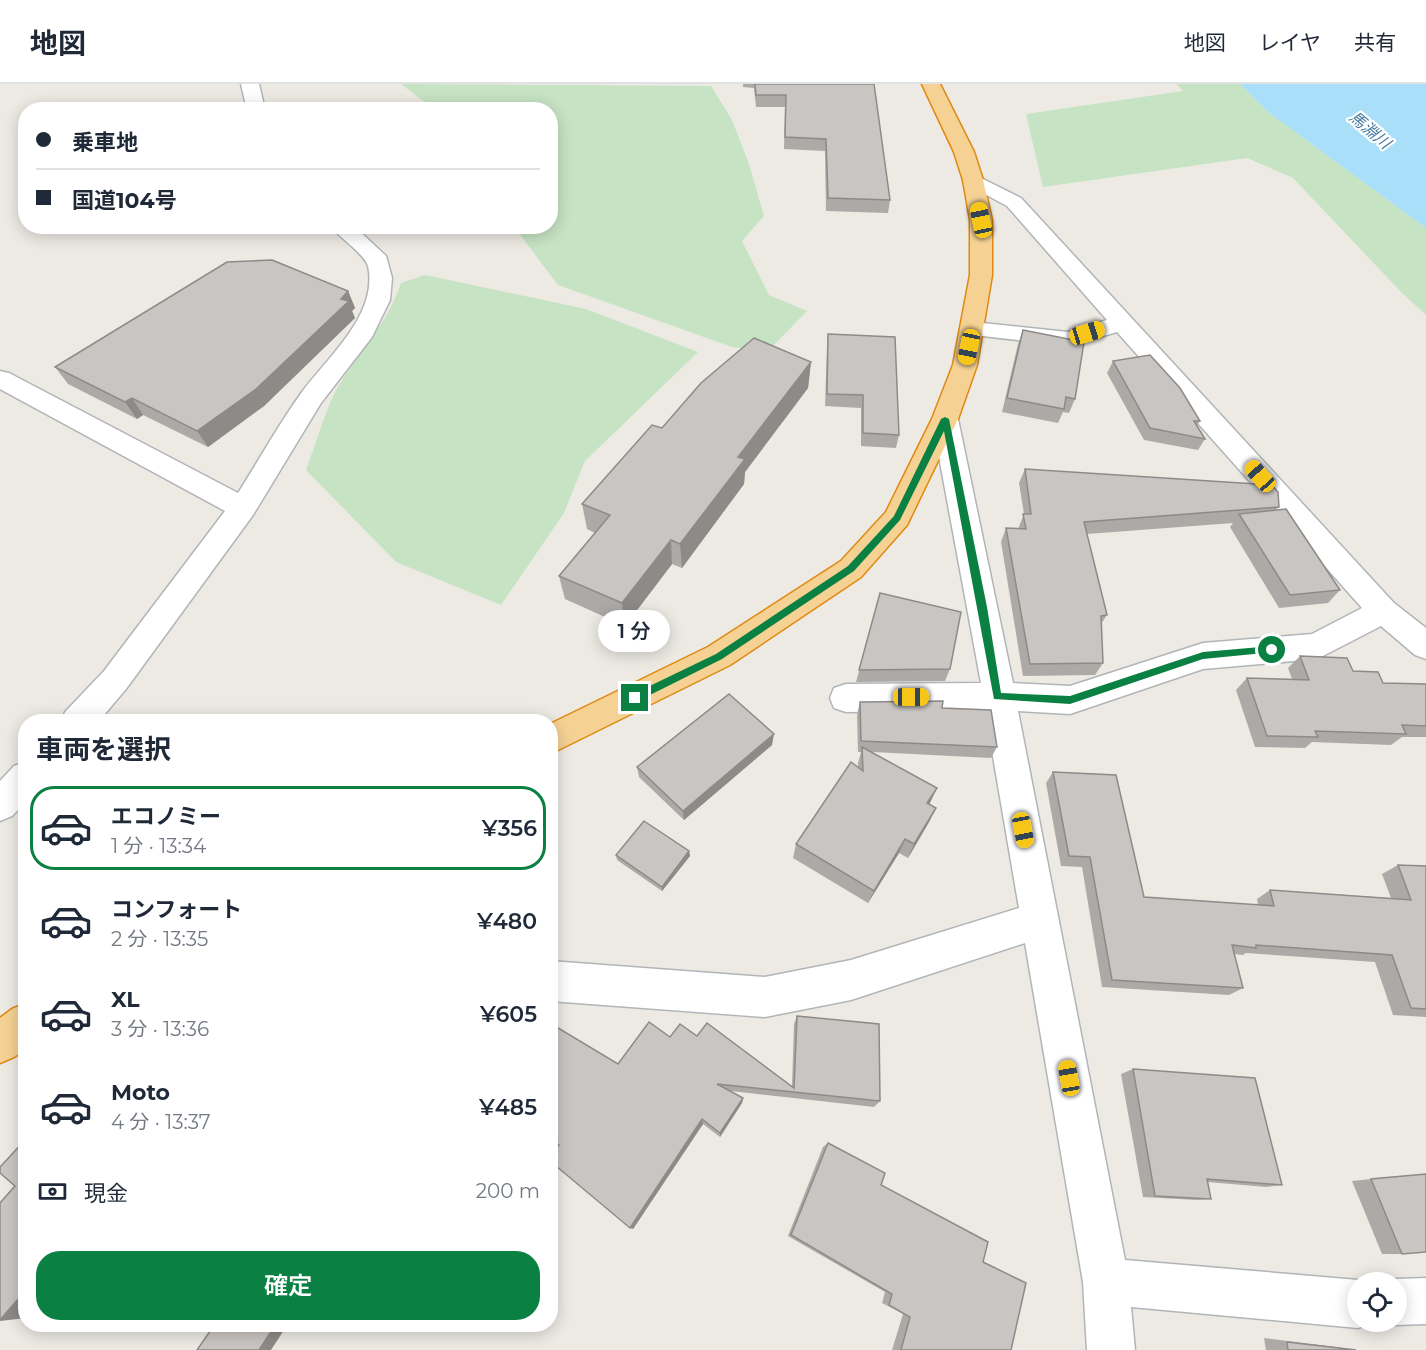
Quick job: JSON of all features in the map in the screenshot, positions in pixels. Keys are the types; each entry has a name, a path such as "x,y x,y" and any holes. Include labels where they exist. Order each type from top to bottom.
{"highway":[{"path":"558,736 719,656 851,569 897,518 945,419 965,365 981,275 981,220 973,180 964,152 931,84"},
{"path":"0,1043 18,1029"}],"street":[{"path":"250,84 254,102"},
{"path":"973,180 1014,202 1383,611 1426,646"},
{"path":"83,714 115,680 243,508 311,398 360,337 378,300 381,278 378,261 349,234"},
{"path":"973,329 1038,338 1069,339 1122,323"},
{"path":"0,379 243,508"},
{"path":"945,419 983,607 997,696 1106,1282 1111,1350"},
{"path":"846,698 997,696 1070,700 1203,656 1317,646 1383,611"},
{"path":"0,805 18,786"},
{"path":"558,982 765,997 851,980 1040,920"},
{"path":"1106,1282 1347,1303"},
{"path":"1407,1302 1426,1301"}],"green space":[{"path":"401,84 711,86 732,120 749,164 764,216 742,241 769,295 807,311 768,351 732,347 558,285 520,234 558,234 558,102 425,102"},
{"path":"1177,84 1240,84 1268,112 1426,228 1426,315 1402,293 1293,178 1247,158 1043,187 1026,114 1183,91"},
{"path":"425,275 586,309 698,352 585,461 564,513 501,605 396,562 306,470 339,385 389,310 401,283"}],"water":[{"name":"馬淵川","path":"1240,84 1426,84 1426,228 1268,112"}],"building":[{"path":"755,84 874,84 890,200 828,198 826,139 785,137 786,95 756,95"},
{"path":"272,260 348,291 341,299 349,301 256,389 197,431 132,398 125,402 55,367 227,262"},
{"path":"1023,330 1084,342 1075,399 1066,397 1064,409 1007,398"},
{"path":"828,334 895,337 899,435 863,433 863,395 827,394"},
{"path":"754,338 811,362 738,457 745,459 680,544 671,540 622,603 559,576 610,515 582,504 652,425 662,428 701,383"},
{"path":"1150,355 1180,388 1200,421 1194,421 1205,439 1150,428 1113,361"},
{"path":"1025,469 1272,485 1278,492 1279,507 1084,522 1107,615 1101,616 1103,663 1030,664 1006,528 1026,529 1023,514 1031,514"},
{"path":"1286,509 1340,590 1290,595 1239,514"},
{"path":"880,593 961,612 950,669 859,670"},
{"path":"1300,656 1347,658 1353,671 1378,672 1383,683 1426,684 1426,726 1402,725 1406,734 1315,731 1318,737 1267,736 1247,678 1309,680"},
{"path":"729,694 774,734 683,811 637,767"},
{"path":"943,701 942,708 991,710 997,747 861,741 860,702"},
{"path":"862,747 937,788 927,803 936,808 914,844 905,839 874,891 796,844 851,762 863,771"},
{"path":"1053,772 1116,775 1144,897 1274,906 1270,890 1411,900 1398,865 1426,866 1426,1009 1411,1008 1392,955 1232,945 1243,988 1112,980 1090,857 1069,856"},
{"path":"644,821 689,851 662,887 616,855"},
{"path":"797,1016 879,1024 880,1101 717,1084 743,1098 720,1133 702,1119 630,1228 558,1168 558,1028 618,1064 649,1022 670,1037 680,1024 697,1036 707,1023 794,1088"},
{"path":"1133,1069 1255,1078 1282,1185 1207,1179 1211,1199 1155,1196"},
{"path":"828,1143 885,1173 881,1185 988,1242 983,1262 1026,1283 1011,1350 901,1350 910,1317 889,1305 892,1294 791,1235"},
{"path":"18,1148 18,1299 0,1320 0,1203 15,1186 0,1173 0,1167"},
{"path":"1426,1174 1426,1252 1402,1254 1371,1179"},
{"path":"209,1332 271,1332 259,1350 197,1350"},
{"path":"1287,1342 1356,1350 1288,1350"}],"route":[{"path":"635,698 719,656 851,569 897,518 945,419 983,607 997,696 1070,700 1203,656 1272,650"}]}
